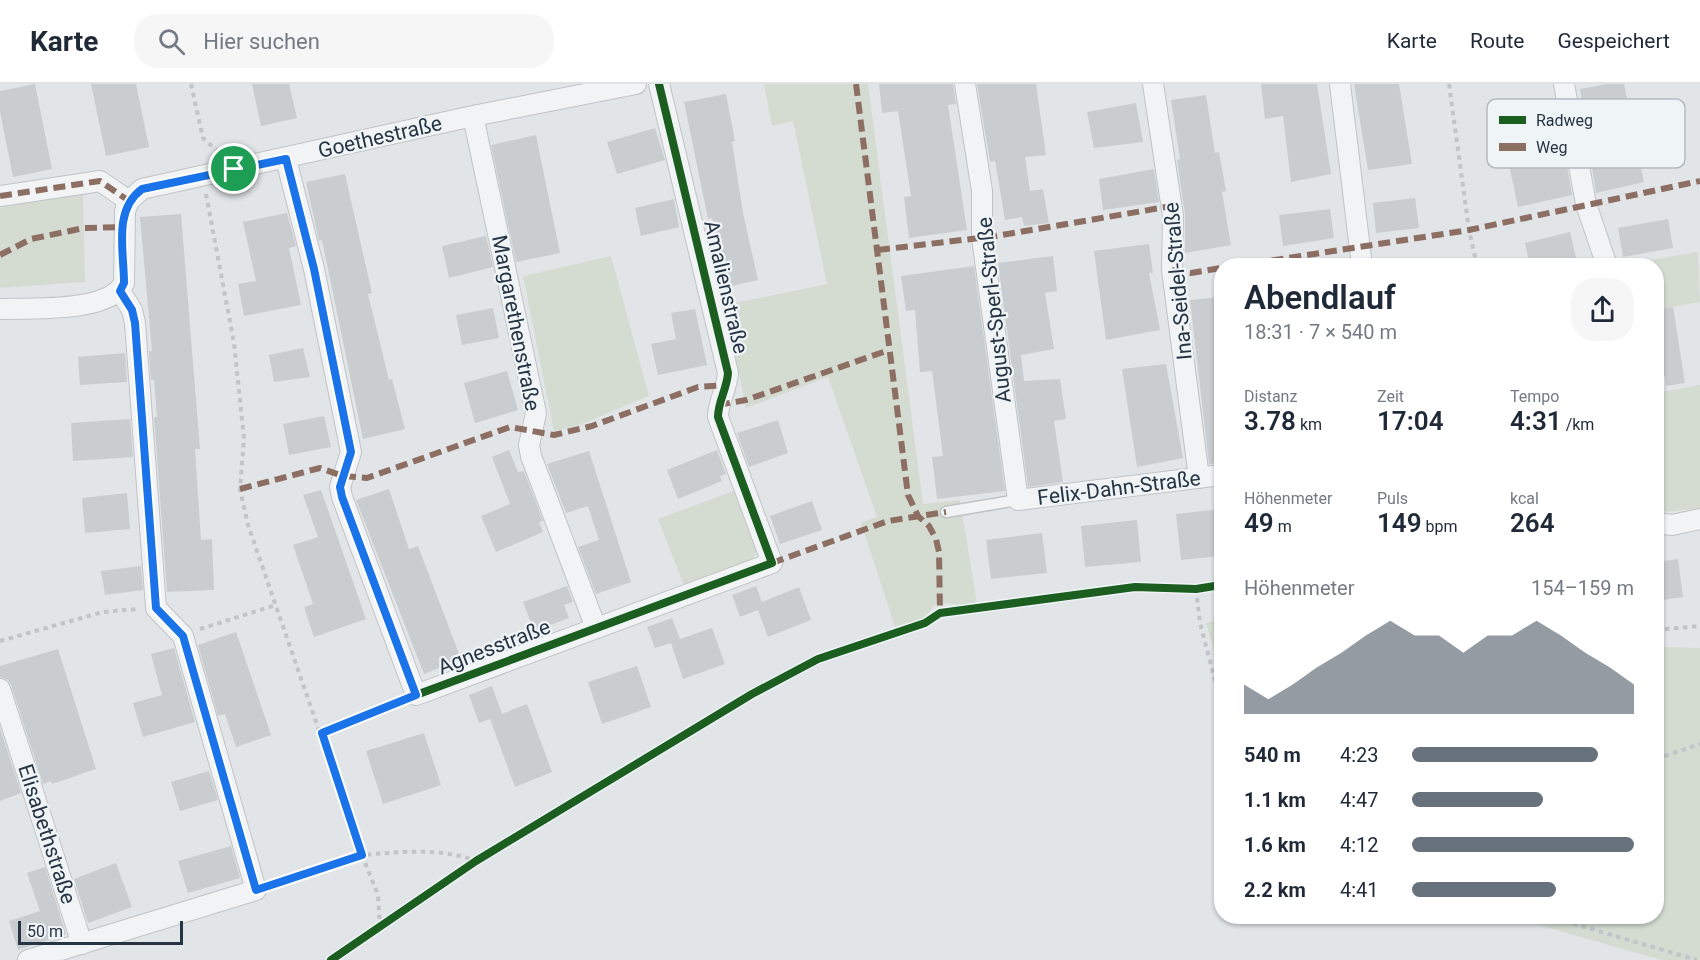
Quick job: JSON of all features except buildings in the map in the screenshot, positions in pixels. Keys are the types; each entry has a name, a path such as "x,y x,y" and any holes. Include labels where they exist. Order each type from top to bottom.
{"street":[{"name":"Goethestraße","path":"129,201 142,189 286,159 472,116 636,84"},
{"name":"Amalienstraße","path":"660,84 728,373 727,385 718,405 718,417 772,563"},
{"name":"August-Sperl-Straße","path":"965,84 982,191 982,238 1018,500"},
{"name":"Ina-Seidel-Straße","path":"1153,84 1173,216 1172,270 1199,477"},
{"path":"1340,84 1361,258"},
{"path":"1564,84 1567,99"},
{"name":"Margarethenstraße","path":"472,116 536,413 529,445 531,456 596,628"},
{"name":"Agnesstraße","path":"286,159 314,269 351,452 340,487 342,497 416,695 772,563"},
{"path":"1579,168 1586,204 1604,258"},
{"path":"0,196 100,181 129,201 123,229 124,283 120,291 99,302 0,309"},
{"path":"27,960 256,890 183,636 156,608 135,323 132,310 120,291"},
{"name":"Felix-Dahn-Straße","path":"1018,500 1214,475"},
{"path":"1664,524 1700,519"},
{"name":"Elisabethstraße","path":"0,689 82,944"}],"lane":[{"path":"946,512 1018,500"}],"path":[{"path":"191,84 203,138 234,169"},
{"path":"1449,84 1469,230 1475,258"},
{"path":"202,176 234,343 244,438 240,489 248,525 322,733 362,855 378,895 380,929"},
{"path":"331,960 380,929 476,861 762,689 818,659 925,623 940,613 1136,587 1196,589 1214,586"},
{"path":"1196,589 1200,623 1214,677"},
{"path":"183,636 276,605"},
{"path":"0,641 103,612 156,608"},
{"path":"1664,629 1700,626"},
{"path":"322,733 416,695"},
{"path":"1664,756 1700,744"},
{"path":"256,890 362,855 417,851 457,854 476,861"},
{"path":"1574,924 1697,960"}],"shaded area":[{"path":"764,84 868,84 923,504 960,500 977,604 936,604 923,619 895,627 861,523 877,517 828,377 746,408 725,305 827,284 793,121 772,126"},
{"path":"83,191 85,282 0,288 0,208"},
{"path":"1698,252 1700,302 1664,309 1664,258 1662,258"},
{"path":"611,256 649,396 577,426 554,431 523,276"},
{"path":"1700,385 1700,508 1666,512 1664,509 1664,392"},
{"path":"739,489 757,550 752,562 685,588 658,519"},
{"path":"1214,621 1214,651 1206,623"},
{"path":"1664,647 1700,648 1700,960 1661,960 1535,924 1664,924"}],"marked path":[{"path":"856,84 908,495 918,516 929,526 936,539 939,552 940,613"},
{"path":"0,196 100,181 129,201"},
{"path":"1288,258 1469,230 1700,181"},
{"path":"878,250 996,236 1172,206"},
{"path":"0,255 31,239 84,228 123,227"},
{"path":"1172,270 1191,273 1214,269"},
{"path":"718,405 746,400 889,350"},
{"path":"240,489 320,468 343,476 367,478 510,427 554,435 592,426 698,387 727,385"},
{"path":"772,563 888,521 946,512"}],"cycle path":[{"path":"286,159 314,269 351,452 340,487 342,497 416,695 772,563 718,417 728,373 659,84"},
{"path":"331,960 476,861 752,694 818,659 925,623 940,613 1135,587 1196,589 1214,586"}],"route":[{"path":"286,159 314,269 351,452 340,487 342,497 416,695 322,733 362,855 256,890 183,636 156,608 135,323 132,310 120,291 124,283 125,211 134,195 142,189 234,169 286,159"}]}
